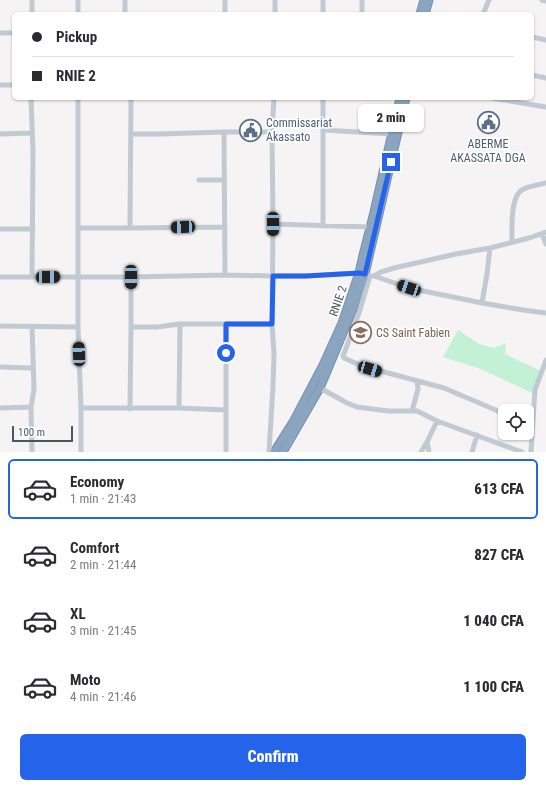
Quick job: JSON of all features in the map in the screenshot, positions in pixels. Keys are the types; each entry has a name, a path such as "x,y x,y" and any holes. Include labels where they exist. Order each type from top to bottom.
{"highway":[{"path":"421,12 424,0"},
{"path":"426,12 429,0"},
{"name":"RNIE 2","path":"274,452 293,422 323,365 342,323 367,275 363,255 400,100"},
{"name":"RNIE 2","path":"283,452 320,388 367,275 406,100"}],"street":[{"path":"32,0 32,12"},
{"path":"78,0 78,12"},
{"path":"124,12 125,0"},
{"path":"225,0 225,12"},
{"path":"275,0 275,12"},
{"path":"323,0 323,12"},
{"path":"362,0 362,12"},
{"path":"484,12 488,0"},
{"path":"542,0 546,1"},
{"path":"0,33 12,33"},
{"path":"534,37 546,40"},
{"path":"534,75 546,78"},
{"path":"0,85 12,85"},
{"path":"31,100 33,151 32,277"},
{"path":"78,100 78,327 81,452"},
{"path":"130,228 131,100"},
{"path":"269,452 274,353 272,324 272,132 274,100"},
{"path":"323,100 323,226"},
{"path":"504,100 546,107"},
{"path":"323,130 392,134"},
{"path":"224,132 225,275"},
{"path":"131,134 272,132"},
{"path":"0,134 32,133"},
{"path":"200,180 224,180"},
{"path":"512,242 513,207 518,194 522,190 546,183"},
{"path":"273,224 370,227"},
{"path":"78,228 225,227"},
{"path":"0,229 32,229"},
{"path":"0,277 367,275 456,254 490,248 544,233 546,244"},
{"path":"482,303 488,274 490,248"},
{"path":"367,275 409,288 482,303 546,313"},
{"path":"367,275 359,313 343,356 344,358 362,366 451,390 498,411"},
{"path":"130,408 131,277"},
{"path":"131,327 157,327 180,324 272,324"},
{"path":"179,408 180,324"},
{"path":"226,324 226,452"},
{"path":"0,326 78,327"},
{"path":"32,326 34,389 31,407 32,452"},
{"path":"534,404 536,390 546,360"},
{"path":"0,367 33,368"},
{"path":"412,411 418,389 417,381"},
{"path":"320,388 357,407 388,411 416,412 522,452"},
{"path":"0,408 31,407"},
{"path":"81,408 179,408 226,410"},
{"path":"420,452 438,421"},
{"path":"472,452 477,435"},
{"path":"531,452 532,440"},
{"path":"427,442 429,452"}],"green space":[{"path":"458,330 479,344 494,348 506,343 505,354 541,371 532,393 481,369 443,357"}],"place":[{"name":"ABERME AKASSATA DGA","path":"488,123"},
{"name":"Commissariat Akassato","path":"251,130"},
{"name":"CS Saint Fabien","path":"361,333"}],"route":[{"path":"226,353 226,324 272,324 273,276 365,274 391,162"}]}
